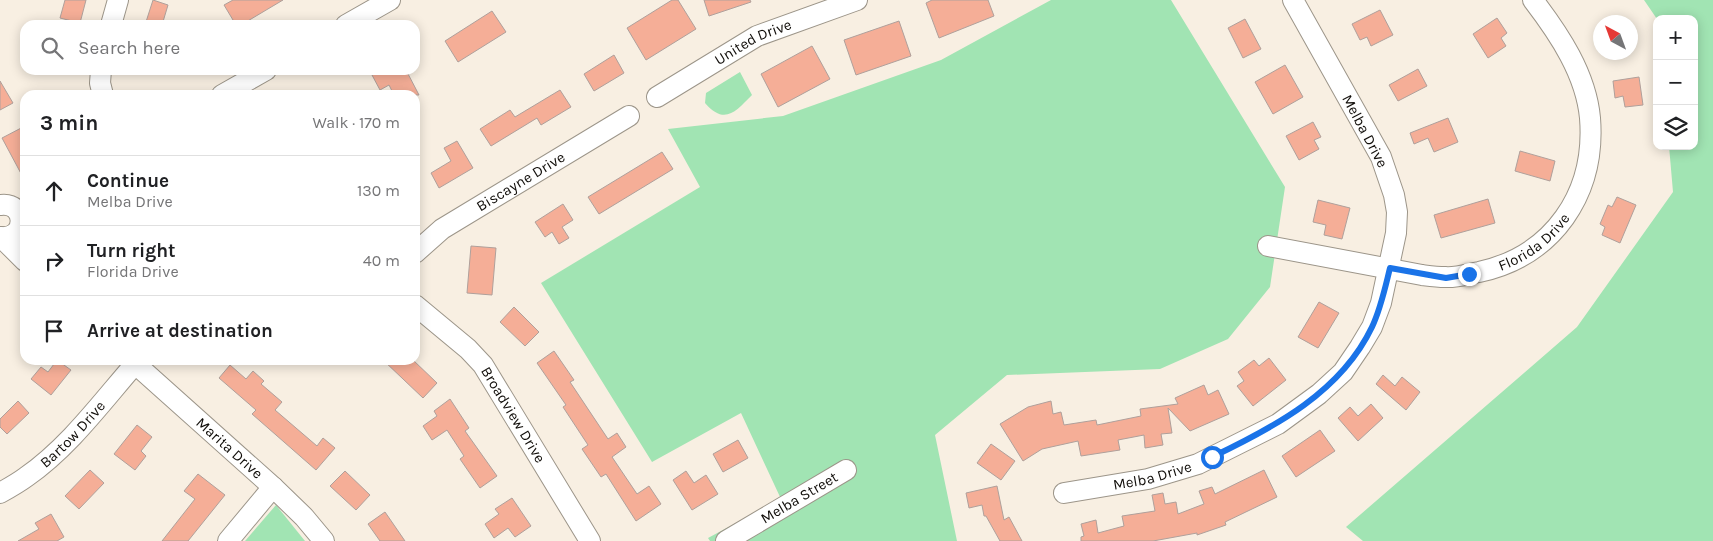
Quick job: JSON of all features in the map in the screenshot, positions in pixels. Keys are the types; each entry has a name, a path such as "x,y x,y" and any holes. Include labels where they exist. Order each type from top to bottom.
{"street":[{"path":"112,20 118,0"},
{"path":"355,20 390,0"},
{"name":"United Drive","path":"657,97 757,36 857,0"},
{"name":"Melba Drive","path":"1064,493 1148,479 1198,464 1278,424 1319,394 1342,372 1372,327 1381,303 1390,268 1396,233 1397,212 1394,195 1381,157 1293,0"},
{"name":"Florida Drive","path":"1268,246 1446,278 1494,269 1515,260 1538,245 1558,228 1570,210 1580,188 1586,167 1590,140 1590,118 1586,98 1570,54 1533,0"},
{"path":"101,75 102,90"},
{"path":"231,90 257,75"},
{"name":"Biscayne Drive","path":"420,249 442,229 628,116"},
{"path":"0,237 12,236 15,215"},
{"path":"0,237 20,257"},
{"name":"Broadview Drive","path":"420,309 468,349 483,365 590,541"},
{"name":"Bartow Drive","path":"0,493 26,477 52,456 77,431 131,365"},
{"name":"Marita Drive","path":"136,365 304,517 324,541"},
{"name":"Melba Street","path":"726,541 846,470"},
{"path":"228,541 272,487"}],"green space":[{"path":"1051,0 1171,0 1285,187 1270,287 1228,339 1160,369 1007,375 935,435 957,541 710,541 708,538 781,499 741,413 652,462 541,283 700,187 668,129 783,116 941,60"},
{"path":"1644,0 1713,0 1713,541 1363,541 1346,527 1577,327 1673,192 1669,150 1698,150 1698,15 1654,15"},
{"path":"740,72 752,95 730,114 719,114 712,110 705,103 706,93"},
{"path":"276,505 305,541 245,541"}],"building":[{"path":"65,0 86,0 81,20 60,18"},
{"path":"153,0 168,5 164,20 147,20"},
{"path":"233,0 283,0 249,20 233,20 224,5"},
{"path":"672,0 678,0 696,29 646,60 627,28"},
{"path":"704,0 750,0 751,2 709,16"},
{"path":"932,0 988,0 994,16 939,38 926,3"},
{"path":"1380,10 1393,35 1371,46 1367,37 1360,40 1352,24"},
{"path":"492,11 506,32 458,62 445,41"},
{"path":"1497,18 1507,33 1501,38 1506,46 1488,58 1473,34"},
{"path":"1245,19 1261,49 1243,58 1228,28"},
{"path":"899,21 911,56 856,75 844,40"},
{"path":"812,46 830,79 778,107 761,74"},
{"path":"614,55 624,73 594,91 584,74"},
{"path":"1285,65 1303,97 1273,114 1255,82"},
{"path":"1418,69 1427,86 1398,101 1389,85"},
{"path":"372,75 409,75 416,90 392,90 389,85 380,90"},
{"path":"1639,77 1643,105 1625,107 1623,96 1615,98 1613,81"},
{"path":"0,81 13,103 0,110"},
{"path":"560,90 571,107 541,125 537,118 491,146 480,129 510,110 515,117"},
{"path":"1448,118 1458,142 1434,152 1428,138 1414,144 1410,133"},
{"path":"1313,122 1321,137 1314,140 1319,149 1299,160 1286,136"},
{"path":"20,129 20,172 2,138"},
{"path":"457,141 473,168 439,188 431,173 451,161 444,148"},
{"path":"1520,151 1555,161 1550,181 1515,171"},
{"path":"662,152 673,169 599,214 588,197"},
{"path":"1617,197 1636,205 1620,243 1602,235 1605,227 1600,224 1608,205 1612,207"},
{"path":"1488,199 1495,223 1441,238 1434,215"},
{"path":"1318,200 1350,208 1342,239 1324,235 1326,225 1313,222"},
{"path":"563,204 573,220 562,227 569,238 559,244 552,232 545,237 535,222"},
{"path":"471,246 496,248 492,295 467,293"},
{"path":"1319,302 1339,313 1318,348 1298,337"},
{"path":"514,307 539,332 525,346 500,322"},
{"path":"554,351 574,380 570,382 608,439 617,433 626,447 612,457 637,494 649,486 661,504 636,521 606,474 601,477 582,449 588,445 563,407 566,405 537,363"},
{"path":"1269,358 1286,380 1253,406 1237,386 1244,381 1238,372 1254,360 1259,366"},
{"path":"53,365 64,365 71,370 51,395 31,379 41,367 48,372"},
{"path":"230,365 246,379 253,371 264,381 261,384 282,402 275,410 317,446 323,438 335,448 316,470 252,414 256,410 219,378"},
{"path":"388,365 418,365 437,383 423,398"},
{"path":"1383,375 1395,386 1402,377 1420,392 1406,410 1376,384"},
{"path":"1204,385 1208,395 1218,390 1229,414 1190,431 1168,408 1172,433 1161,434 1163,445 1145,448 1144,435 1118,440 1120,450 1081,456 1078,441 1042,449 1023,461 1000,424 1028,407 1051,401 1053,414 1061,412 1064,425 1096,420 1097,425 1141,416 1140,409 1178,404 1175,398"},
{"path":"450,399 469,428 465,431 497,476 480,488 460,459 464,456 447,430 432,440 423,426 437,416 434,411"},
{"path":"18,401 29,413 7,434 0,427 0,419"},
{"path":"1371,404 1383,418 1358,441 1338,418 1350,407 1358,416"},
{"path":"137,425 152,437 141,451 146,456 135,470 114,454"},
{"path":"1320,430 1335,451 1296,477 1282,456"},
{"path":"738,440 748,458 723,472 713,454"},
{"path":"991,444 1015,461 1001,480 977,463"},
{"path":"90,470 104,483 79,509 65,496"},
{"path":"1264,470 1277,497 1225,522 1226,525 1197,535 1197,533 1153,541 1081,541 1081,537 1084,536 1081,524 1096,520 1098,533 1124,526 1122,516 1155,511 1152,495 1163,493 1165,504 1176,502 1178,514 1204,504 1199,491 1212,487 1215,494"},
{"path":"345,471 370,495 356,510 330,486"},
{"path":"686,471 694,483 706,475 718,494 692,510 673,480"},
{"path":"198,474 225,495 188,541 162,541 195,499 184,491"},
{"path":"997,486 1004,520 1009,517 1022,541 1000,541 986,516 984,516 982,505 969,508 966,493"},
{"path":"512,498 531,526 515,537 508,528 494,538 485,524 499,514 495,509"},
{"path":"385,512 405,541 380,541 368,524"},
{"path":"51,514 64,537 57,541 18,541 39,529 35,523"}],"route":[{"path":"1212,457 1278,424 1319,394 1342,372 1372,327 1381,303 1390,268 1446,278 1469,274"}]}
